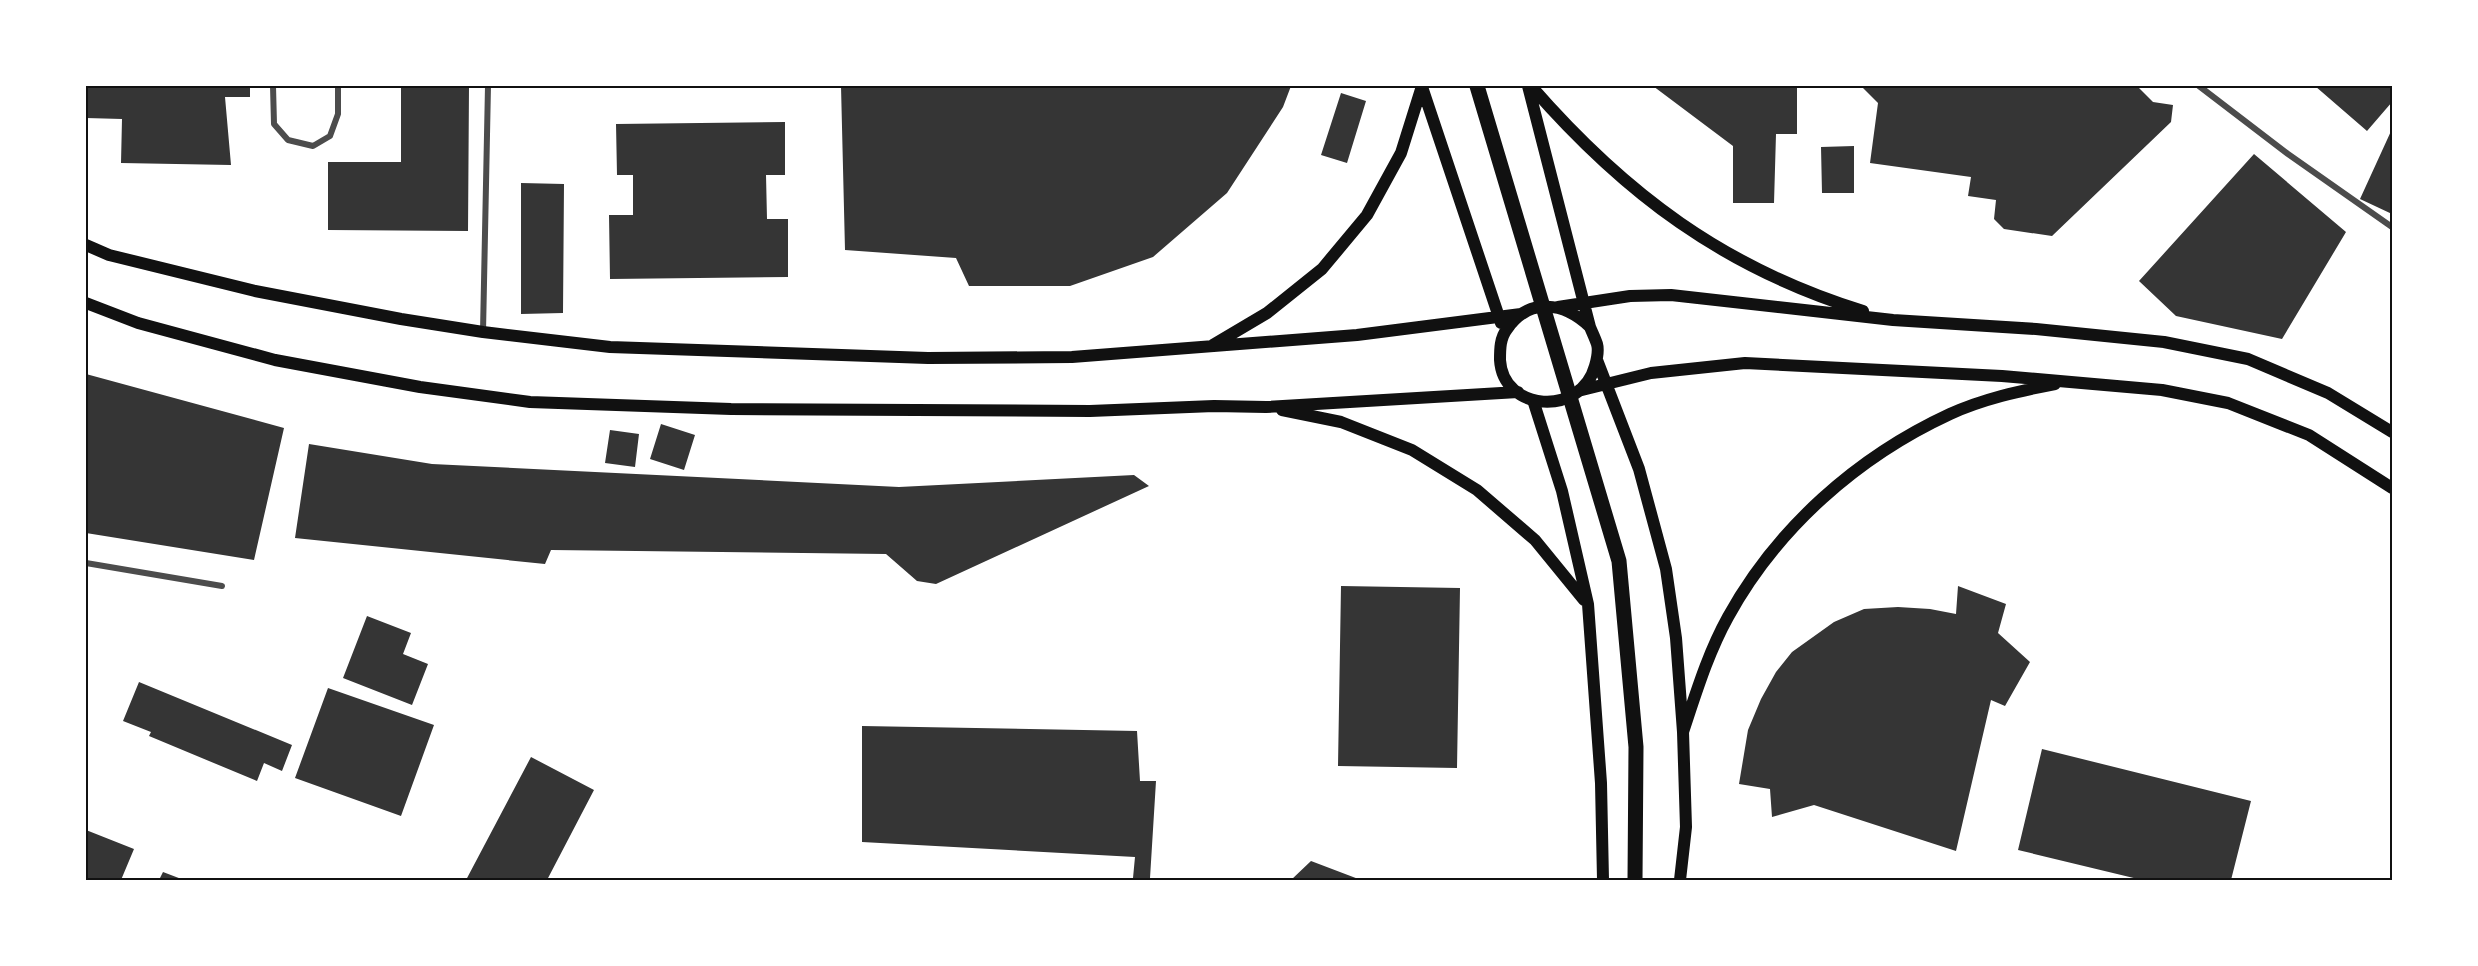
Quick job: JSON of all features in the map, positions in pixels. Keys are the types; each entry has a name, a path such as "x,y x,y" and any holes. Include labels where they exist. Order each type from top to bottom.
{"main road":[{"path":"1209,347 1267,313 1322,269 1367,215 1401,153 1422,86"},
{"path":"1422,86 1504,333"},
{"path":"1477,86 1619,561 1636,747 1635,880"},
{"path":"1529,86 1590,327 1598,345 1597,360 1592,376 1582,390"},
{"path":"1529,86 1613,172 1672,218 1717,247 1773,277 1832,302 1893,320"},
{"path":"86,245 109,255 255,291 401,320 483,332 609,347 928,358 1071,357 1357,335 1499,318 1521,314 1542,306 1558,307 1630,296 1671,295 1893,320 2036,329 2164,342 2248,359 2328,393 2392,432"},
{"path":"86,303 138,322 275,360 420,387 530,402 732,409 1090,411 1266,407 1518,392"},
{"path":"1558,307 1570,311 1590,327"},
{"path":"1521,314 1504,333 1500,346 1500,363 1506,380 1518,392 1533,400 1550,403 1567,399 1582,390 1651,373 1745,363 2069,381 2162,390 2228,403 2309,435 2392,488"},
{"path":"1597,360 1639,469 1666,569 1676,638 1683,732 1686,827 1680,880"},
{"path":"1683,732 1702,673 1727,618 1767,558 1800,519 1838,484 1896,442 1951,414 2009,393 2069,381"},
{"path":"1533,400 1562,491 1588,604 1601,783 1603,880"},
{"path":"1266,407 1341,422 1402,446 1477,490 1535,540 1588,604"}],"street":[{"path":"273,86 273,124 288,140 313,146 330,136 338,114 338,86"},
{"path":"483,332 488,86"},
{"path":"2199,86 2288,154 2392,227"},
{"path":"86,563 222,586"}],"building":[{"path":"86,86 250,86 250,97 225,97 231,165 121,163 122,119 86,118"},
{"path":"401,86 469,86 468,231 328,230 328,162 401,162"},
{"path":"841,86 1291,86 1283,107 1227,193 1153,257 1070,286 969,286 956,258 845,250"},
{"path":"1653,86 1797,86 1797,134 1776,134 1774,203 1733,203 1733,146"},
{"path":"1861,86 2137,86 2153,102 2173,105 2171,122 2052,236 2004,229 1994,219 1996,200 1968,196 1971,177 1870,163 1878,103"},
{"path":"2315,86 2392,86 2392,102 2367,131"},
{"path":"1341,93 1366,101 1347,163 1321,155"},
{"path":"785,122 785,175 766,175 767,219 788,219 788,277 610,279 609,215 633,215 633,175 617,175 616,124"},
{"path":"2392,129 2392,214 2360,199"},
{"path":"1854,146 1854,193 1822,193 1821,147"},
{"path":"2254,154 2346,232 2282,339 2176,316 2139,281"},
{"path":"521,183 564,184 563,313 521,314"},
{"path":"86,374 284,428 254,560 86,533"},
{"path":"661,424 695,435 684,470 650,459"},
{"path":"610,430 639,434 635,467 605,463"},
{"path":"309,444 432,464 899,487 1134,475 1149,486 936,584 917,581 886,554 551,550 545,564 295,538"},
{"path":"1341,586 1460,588 1457,768 1338,766"},
{"path":"1958,586 2006,604 1998,633 2030,662 2005,706 1991,700 1956,851 1814,805 1772,817 1770,789 1739,784 1748,730 1776,672 1792,652 1834,622 1864,609 1898,607 1930,609 1956,614"},
{"path":"367,616 411,633 403,654 428,664 412,705 343,678"},
{"path":"139,682 292,745 282,771 264,763 257,781 149,736 151,732 123,721"},
{"path":"328,688 434,725 401,816 295,778"},
{"path":"862,726 1137,731 1140,781 1156,781 1150,878 1119,880 1119,878 1133,878 1135,857 862,842"},
{"path":"2042,749 2251,801 2231,880 2142,880 2018,850"},
{"path":"531,757 594,790 547,880 466,880"},
{"path":"86,830 134,849 121,880 86,880"},
{"path":"1311,861 1361,880 1291,880"},
{"path":"163,872 184,880 159,880"}]}
